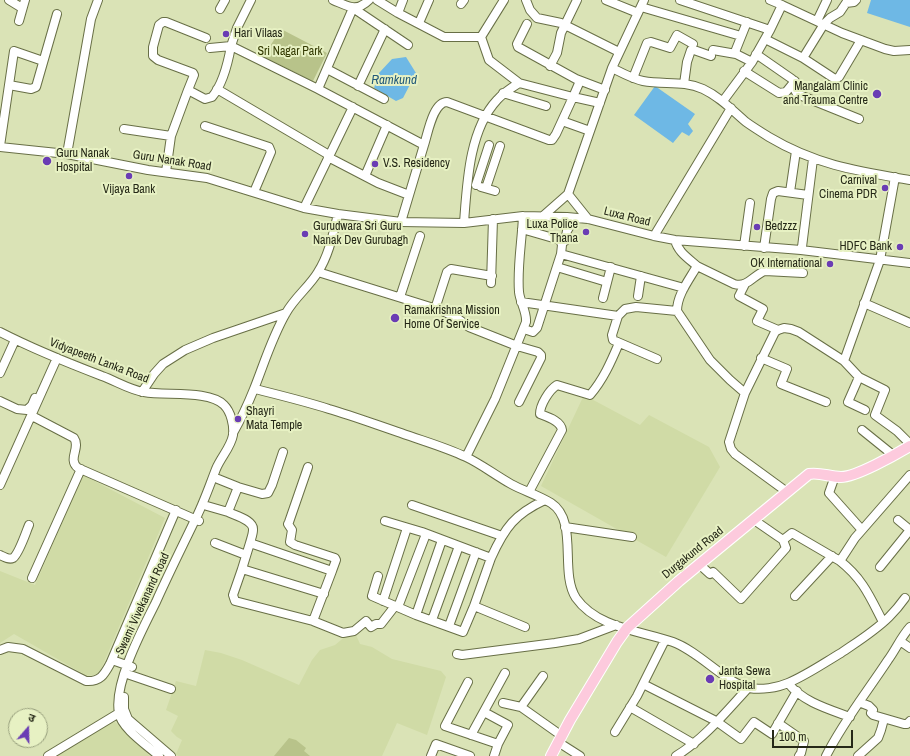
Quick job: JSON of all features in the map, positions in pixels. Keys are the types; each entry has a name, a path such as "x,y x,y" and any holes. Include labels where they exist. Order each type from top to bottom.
{"main road":[{"name":"Durgakund Road","path":"551,756 617,642 627,628 678,581 809,474 817,472 835,476 848,476 893,455 910,445"}],"street":[{"path":"9,0 23,4 19,21"},
{"path":"66,154 92,19 98,0"},
{"path":"220,9 225,0"},
{"path":"188,90 205,99 212,97 218,89 237,28 250,0"},
{"path":"333,0 353,8 408,45"},
{"path":"353,8 360,7 369,0"},
{"path":"377,0 398,13 444,37 481,37"},
{"path":"398,13 403,0"},
{"path":"419,23 429,0"},
{"path":"481,37 504,0"},
{"path":"526,0 530,10 537,18 555,21 619,52"},
{"path":"550,66 556,53 559,38 564,25 577,0"},
{"path":"606,0 641,7 741,36"},
{"path":"680,0 770,30"},
{"path":"770,0 861,40 894,51 910,50"},
{"path":"803,58 820,23 827,0"},
{"path":"820,23 840,12 846,3 854,2 856,0"},
{"path":"723,101 752,62 782,5"},
{"path":"543,216 568,194 612,68 641,7"},
{"path":"318,89 353,8"},
{"path":"9,85 34,88 57,14"},
{"path":"166,172 171,136 194,75 193,73 158,60 153,56 153,47 158,25 166,22 206,38"},
{"path":"736,54 735,51 747,22"},
{"path":"527,24 517,44 518,47 550,66 580,81 605,90"},
{"path":"358,86 385,29"},
{"path":"633,78 647,42 670,48 677,35 693,44"},
{"path":"481,37 489,60 519,83 600,103"},
{"path":"765,39 803,58 835,79 839,77 861,40"},
{"path":"210,48 231,46 424,144"},
{"path":"684,84 687,62 691,50 736,54 752,62"},
{"path":"0,147 14,51 43,61"},
{"path":"756,54 795,81"},
{"path":"612,68 633,78 651,82 684,84 703,89 723,101 746,121 763,133 813,159 842,168 910,180"},
{"path":"327,69 384,99"},
{"path":"744,71 779,93 786,92 795,81"},
{"path":"401,222 434,112 440,103 447,102 549,140 554,138 580,81"},
{"path":"795,81 795,92 799,95 859,119"},
{"path":"464,223 467,182 474,148 485,116 496,100 519,83"},
{"path":"218,89 365,176 386,187 409,195"},
{"path":"504,93 546,106"},
{"path":"304,208 353,107"},
{"path":"731,108 655,235 744,244 750,203"},
{"path":"562,121 590,131"},
{"path":"365,176 387,125"},
{"path":"205,126 269,147 271,152 254,192"},
{"path":"124,129 171,136"},
{"path":"476,185 489,145"},
{"path":"486,188 500,146"},
{"name":"Guru Nanak Road","path":"0,147 66,154 123,166 207,178 304,208 338,214"},
{"path":"790,192 796,151"},
{"path":"802,247 813,159"},
{"path":"844,361 881,258 895,177"},
{"path":"467,182 496,191"},
{"path":"808,194 776,192 772,196 765,246 802,247 881,258 910,259"},
{"path":"568,194 588,219"},
{"name":"Luxa Road","path":"338,214 401,222 464,223 522,216 588,219 675,240 765,246 881,258 910,263"},
{"name":"Swami Vivekanand Road","path":"198,521 219,462 225,453 255,388 265,359 286,313 292,303 318,272 327,255 338,214"},
{"path":"466,457 495,399 524,329 526,317 520,302 519,286 522,216"},
{"path":"565,241 567,231 575,218"},
{"path":"435,309 447,272 451,269 492,279 493,219"},
{"path":"522,229 560,240 562,245 561,254 538,326 535,330 530,332 524,329"},
{"path":"400,297 420,236"},
{"path":"675,240 676,246 680,252 697,266 741,286 755,276 766,271 803,273"},
{"path":"561,254 684,288"},
{"path":"697,266 677,303 677,311 710,360 745,393"},
{"path":"557,267 607,282"},
{"path":"603,298 611,268"},
{"path":"318,272 435,309 457,318 469,327 517,346 538,352 541,355 541,358 519,402"},
{"path":"638,296 641,276"},
{"path":"745,284 740,296 763,308 757,321 778,330 791,329 800,332 844,361 859,377 885,390 875,415 898,431 910,445"},
{"path":"520,302 618,316"},
{"path":"864,303 910,323"},
{"path":"658,359 613,340 612,338 618,316 625,309 636,307 677,311"},
{"path":"142,392 163,364 185,350 213,338 286,313"},
{"path":"778,330 761,358 745,393 729,442 731,449 735,454 788,492"},
{"name":"Vidyapeeth Lanka Road","path":"0,332 56,358 142,392 162,395 200,394 214,398 223,404 230,413 232,438"},
{"path":"0,373 15,340"},
{"path":"529,492 562,430 558,423 540,414 540,409 552,388 557,385 590,395 597,388 619,343"},
{"path":"0,401 26,410 32,405 56,358"},
{"path":"0,485 32,416 56,358"},
{"path":"761,358 787,369 781,384 826,402"},
{"path":"859,377 848,402 865,410"},
{"path":"255,388 327,408 466,457 505,480 545,500 558,510 565,527 570,581 573,591 587,610 596,617 616,625 665,640 690,650 728,678 748,688 761,689 788,683 820,666 853,645 890,617 905,598"},
{"path":"32,416 74,438 77,446 73,458 75,466 198,521"},
{"path":"862,430 893,455"},
{"path":"218,478 238,487 262,494 268,493 283,452"},
{"name":"Swami Vivekanand Road","path":"171,756 128,719 124,709 124,700 136,644 207,506 224,463 225,453"},
{"path":"308,466 288,524 292,530 290,542 335,558 336,560 313,621"},
{"path":"32,578 81,469"},
{"path":"840,561 852,542 910,475"},
{"path":"835,476 829,493 862,530"},
{"path":"228,512 238,487"},
{"path":"378,576 372,596 416,615 463,632 491,558 502,536 520,514 530,507 545,500"},
{"path":"412,505 502,536"},
{"path":"207,506 228,512 247,521 253,526 254,529 234,595 235,601 313,621 344,633 354,631 366,621 371,627 376,624 382,624 397,606 426,534"},
{"path":"0,650 8,647 23,649 86,681 97,680 102,677 112,660 176,510"},
{"path":"699,564 710,574 713,572 741,599 786,548 783,540 754,520"},
{"path":"880,567 910,530 898,520"},
{"path":"385,521 426,534 491,558"},
{"path":"0,555 9,559 13,557 29,525"},
{"path":"565,527 632,537"},
{"path":"383,601 408,528"},
{"path":"783,540 792,533 832,556 853,571 870,597 883,622"},
{"path":"416,615 442,540"},
{"path":"216,543 246,555"},
{"path":"250,543 332,571"},
{"path":"432,620 459,546"},
{"path":"449,626 476,552"},
{"path":"795,596 832,556"},
{"path":"242,569 324,594"},
{"path":"474,606 525,627"},
{"path":"457,654 462,655 555,643 590,636 616,625"},
{"path":"826,756 859,702 910,627"},
{"path":"615,732 637,696 665,640"},
{"path":"900,641 910,648"},
{"path":"112,660 171,690"},
{"name":"Swami Vivekanand Road","path":"118,713 118,699 130,669"},
{"path":"471,735 505,673"},
{"path":"521,707 543,676"},
{"path":"468,682 445,726 498,744"},
{"path":"788,683 812,703 850,717"},
{"path":"646,686 716,722 741,739 754,722 772,734 797,691"},
{"path":"676,756 694,744 748,688"},
{"path":"859,702 871,708 871,713 873,715 884,719 908,722 910,712"},
{"path":"503,703 521,707 580,756"},
{"path":"630,707 694,744"},
{"path":"484,712 508,725 498,744 494,756"},
{"path":"48,756 118,713 121,720 127,727 160,756"},
{"path":"859,756 878,738 884,719"},
{"path":"778,723 804,741 799,756"},
{"path":"431,756 436,744 470,756"}],"shaded area":[{"path":"584,395 640,425 649,415 709,447 720,467 666,557 541,486"},
{"path":"83,475 165,518 99,674 87,676 14,634 0,643 0,571 35,585"},
{"path":"347,635 356,635 360,644 372,647 392,659 441,671 446,677 427,735 397,723 382,756 178,756 176,754 182,740 171,731 178,716 166,710 176,681 196,686 205,650 221,653 242,660 299,685 312,660 320,650 335,645"},
{"path":"115,722 150,756 55,756 102,726"}],"green space":[{"name":"Sri Nagar Park","path":"281,29 327,53 313,81 263,57"},
{"path":"289,738 296,740 306,748 304,751 310,756 274,756"}],"water":[{"path":"871,0 910,0 910,27 867,13"},
{"name":"Ramkund","path":"406,57 416,73 403,98 396,101 374,88 379,73 392,59"},
{"path":"655,86 695,114 688,124 693,131 689,136 682,132 673,143 634,115"}],"place":[{"name":"Hari Vilaas","path":"226,34"},
{"name":"Mangalam Clinic and Trauma Centre","path":"877,94"},
{"name":"Guru Nanak Hospital","path":"47,161"},
{"name":"V.S. Residency","path":"375,164"},
{"name":"Vijaya Bank","path":"129,176"},
{"name":"Carnival Cinema PDR","path":"885,188"},
{"name":"Bedzzz","path":"757,227"},
{"name":"Luxa Police Thana","path":"586,232"},
{"name":"Gurudwara Sri Guru Nanak Dev Gurubagh","path":"305,234"},
{"name":"HDFC Bank","path":"900,247"},
{"name":"OK International","path":"830,264"},
{"name":"Ramakrishna Mission Home Of Service","path":"395,318"},
{"name":"Shayri Mata Temple","path":"238,419"},
{"name":"Janta Sewa Hospital","path":"710,679"}]}
